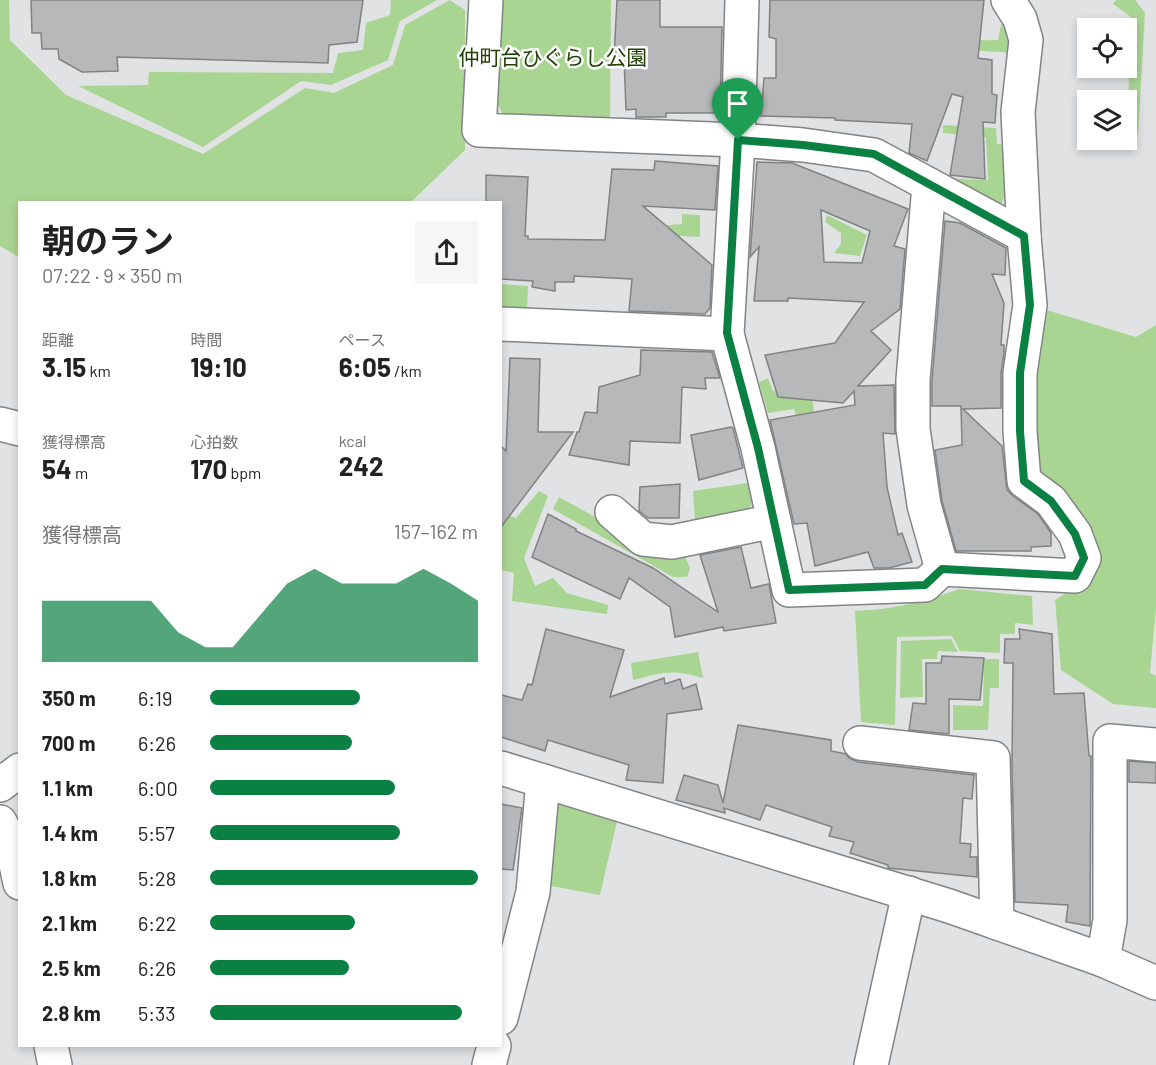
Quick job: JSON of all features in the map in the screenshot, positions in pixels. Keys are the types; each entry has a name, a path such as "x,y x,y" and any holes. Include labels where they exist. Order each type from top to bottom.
{"street":[{"path":"486,0 476,143 738,140 874,154 1024,236"},
{"path":"741,0 738,140 727,333 758,448 789,590 925,585 942,569 1075,576 1084,558 1075,534 1051,501 1024,481 1020,431 1020,373 1030,305 1018,112 1026,40 1020,19 1008,0"},
{"path":"929,185 913,380 913,429 924,504 942,569"},
{"path":"502,324 727,333"},
{"path":"0,424 18,428"},
{"path":"612,512 643,539 672,542 774,520"},
{"path":"1103,960 1110,920 1110,741 1156,745"},
{"path":"860,743 993,758 997,923"},
{"path":"502,768 909,893 1103,960 1156,983"},
{"path":"0,785 18,772"},
{"path":"502,1014 533,892 543,782"},
{"path":"0,822 12,846 18,874"},
{"path":"871,1065 909,893"},
{"path":"51,1047 55,1065"},
{"path":"489,1065 494,1047"}],"green space":[{"path":"0,0 9,0 10,40 66,95 203,154 305,88 334,93 393,65 405,25 450,0 465,10 465,150 412,201 18,201 18,256 0,246"},
{"path":"391,0 437,0 400,21 388,60 331,85 301,81 203,147 78,86 148,85 149,72 333,73 338,53 363,50 366,23 390,15"},
{"name":"仲町台ひぐらし公園","path":"499,0 611,0 610,118 504,116 493,96"},
{"path":"1116,0 1135,0 1145,13 1138,135 1137,90 1129,90 1129,78 1137,78 1137,18 1131,18 1113,4"},
{"path":"1002,20 1015,37 1016,53 950,49 950,41 998,40"},
{"path":"943,125 996,128 997,144 1009,144 1011,182 999,209 940,178 988,180 986,137 943,133"},
{"path":"682,214 700,215 700,237 612,233 643,227 682,224"},
{"path":"827,215 867,235 860,256 834,253 841,244 841,233 825,222"},
{"path":"502,284 528,286 527,309 502,307"},
{"path":"1040,308 1136,337 1156,325 1156,608 1150,673 1156,676 1156,708 1113,704 1061,670 1055,600 1082,583 1037,474 1028,369"},
{"path":"768,378 773,391 811,385 814,412 796,416 794,409 768,413 759,382"},
{"path":"748,483 752,505 738,517 695,522 693,491"},
{"path":"539,491 548,496 524,558 535,586 553,578 567,593 608,605 607,614 512,601 514,573 502,570 502,512 516,518"},
{"path":"559,497 653,549 682,550 690,568 687,577 673,577 553,509"},
{"path":"959,589 1032,596 1033,625 1015,623 1015,634 1000,634 1000,653 960,651 952,636 897,637 895,725 861,722 855,611 908,604"},
{"path":"951,639 958,652 938,651 937,659 922,659 923,697 900,698 901,641"},
{"path":"698,652 703,678 683,673 668,673 633,680 631,663"},
{"path":"984,659 999,659 999,688 990,688 988,730 953,730 953,705 983,706"},
{"path":"551,801 617,821 600,895 551,886"}],"building":[{"path":"31,0 363,0 357,42 329,45 328,63 117,57 118,71 82,72 59,59 58,49 42,49 41,33 32,33"},
{"path":"617,0 660,0 660,27 722,27 720,113 666,113 666,117 636,117 636,109 626,110 624,58 614,58"},
{"path":"770,0 984,0 978,58 992,60 992,94 997,95 995,123 983,122 985,179 950,175 963,97 952,94 927,161 909,153 912,124 835,120 835,118 761,116 764,78 776,78 776,39 769,37"},
{"path":"655,161 718,166 715,210 643,206 712,265 710,308 705,314 629,311 632,279 574,276 574,282 555,282 555,291 532,287 533,281 502,279 502,201 486,201 486,175 528,177 525,236 528,236 528,239 605,240 612,169 654,170"},
{"path":"757,162 792,163 908,209 894,246 905,249 900,309 871,331 891,350 858,386 894,385 895,434 883,433 887,487 898,535 902,533 912,562 889,568 874,568 868,552 815,566 807,523 794,524 770,420 855,405 854,391 843,403 778,397 765,355 835,343 864,302 788,298 788,301 754,301 759,247 750,257","holes":["821,210 870,231 862,263 824,262"]},
{"path":"945,221 960,223 1006,248 1005,275 992,274 1004,303 1001,408 963,409 1002,446 1007,490 1038,514 1051,533 1051,546 1031,547 1031,551 956,551 942,501 935,450 962,445 961,406 932,406"},
{"path":"641,350 712,352 720,378 705,378 706,389 682,387 680,443 630,441 629,465 569,455 585,412 597,413 599,387 640,375"},
{"path":"510,358 540,359 538,432 573,432 502,526 502,447 506,451"},
{"path":"731,427 743,468 699,480 691,435"},
{"path":"680,484 679,518 648,518 639,511 640,487"},
{"path":"548,514 576,531 653,568 718,612 700,555 741,547 751,588 769,584 776,623 724,631 723,627 675,637 670,607 629,578 620,599 532,557"},
{"path":"546,629 624,650 610,697 664,678 665,684 680,679 683,689 696,684 702,709 667,714 663,783 626,780 629,765 548,740 545,751 502,737 502,695 522,700 528,684 532,685"},
{"path":"1019,629 1052,634 1054,694 1084,693 1089,756 1091,756 1090,926 1066,922 1068,905 1015,902 1012,766 1013,663 1004,663 1005,639 1020,639"},
{"path":"942,656 984,658 980,700 949,699 949,734 909,730 913,703 926,704 926,663 941,663"},
{"path":"738,725 831,740 831,751 846,754 858,762 974,775 972,799 963,798 960,843 971,844 970,857 977,857 977,877 888,868 888,865 850,853 854,842 829,836 832,827 766,805 760,820 724,808 725,813 676,800 684,775 718,785 723,803"},
{"path":"1129,761 1156,763 1156,783 1129,782"},
{"path":"502,804 522,808 513,870 502,869"}],"route":[{"path":"738,140 874,154 1024,236 1030,305 1020,373 1020,431 1024,481 1051,501 1075,534 1084,558 1075,576 942,569 925,585 789,590 758,448 727,333 738,140"}]}
